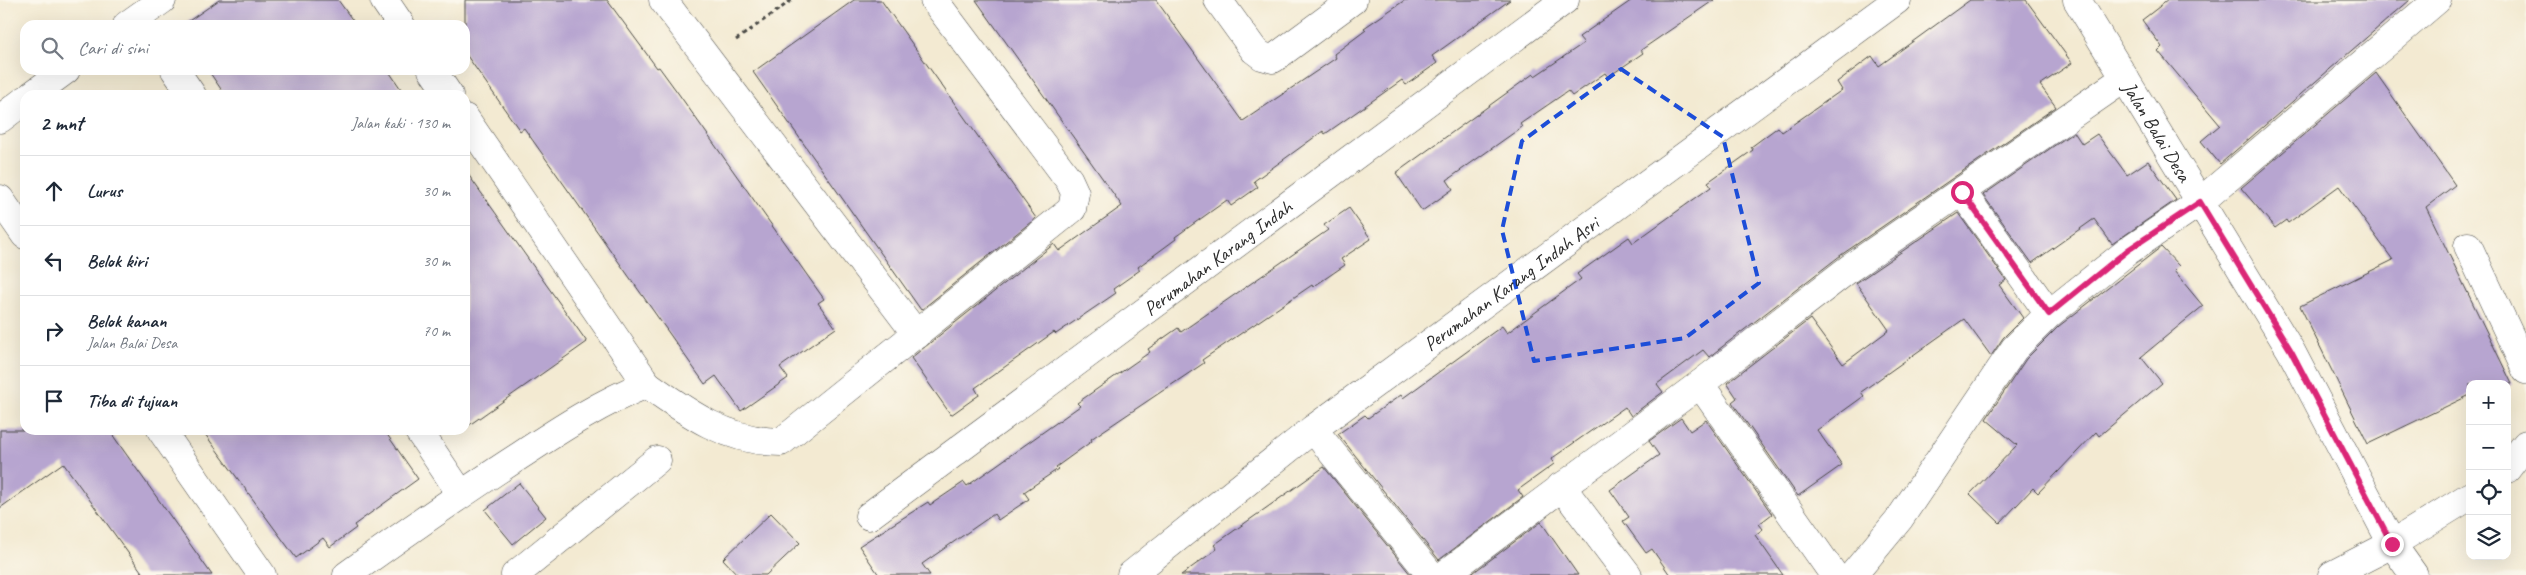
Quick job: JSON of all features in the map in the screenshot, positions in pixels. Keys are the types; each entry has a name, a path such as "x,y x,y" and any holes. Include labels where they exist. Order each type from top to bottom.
{"street":[{"path":"139,20 162,0"},
{"path":"384,0 398,20"},
{"path":"663,0 917,335"},
{"path":"470,125 647,384 686,412 723,431 758,442 781,442 1072,209 1075,193 1069,180 934,0"},
{"path":"1218,0 1254,50 1262,56 1273,59 1353,0"},
{"name":"Perumahan Karang Indah","path":"869,516 1565,0"},
{"name":"Perumahan Karang Indah Asri","path":"1131,575 1313,429 1897,0"},
{"path":"1854,575 1900,518 2014,349 2049,314 2128,250 2200,202 2436,0"},
{"name":"Jalan Balai Desa","path":"2083,2 2125,78 2291,351 2392,544 2414,575"},
{"path":"39,90 59,75"},
{"path":"178,75 189,90"},
{"path":"435,75 446,90"},
{"path":"1444,575 1700,384 1850,268 2125,78"},
{"path":"0,119 20,104"},
{"path":"1962,192 2049,314"},
{"path":"0,199 20,228"},
{"path":"2468,246 2526,370"},
{"path":"347,575 461,494 580,417 619,396 647,384"},
{"path":"1700,384 1834,575"},
{"path":"1313,429 1431,575"},
{"path":"164,435 262,575"},
{"path":"421,435 461,494"},
{"path":"2511,464 2526,444"},
{"path":"515,575 657,460"},
{"path":"1561,486 1628,575"},
{"path":"2332,575 2392,544 2466,498"}],"path":[{"path":"707,60 792,0"}],"highlighted area":[{"path":"1621,69 1723,137 1759,283 1685,338 1534,361 1502,230 1522,141"}],"building":[{"path":"219,0 338,0 352,20 190,20"},
{"path":"465,0 607,0 657,68 659,67 678,93 824,299 818,303 836,328 780,367 788,378 741,411 716,376 705,384 524,128 520,131 470,60 470,20 465,20"},
{"path":"854,0 881,0 1036,218 921,310 753,72"},
{"path":"976,0 1156,0 1243,121 1336,58 1334,54 1366,30 1364,28 1405,0 1510,0 1432,56 1437,63 1406,85 1402,80 1325,134 1323,131 1254,181 1258,187 1231,206 1227,200 1175,237 1176,239 1138,267 1140,270 1113,289 1116,293 1056,334 1054,332 975,388 979,395 951,415 911,358 1054,244 1059,251 1122,206"},
{"path":"1632,0 1714,0 1641,50 1643,53 1608,77 1605,73 1572,96 1568,91 1520,124 1522,127 1447,180 1453,189 1422,211 1396,173 1533,74 1535,76 1584,43 1579,37"},
{"path":"1970,0 2026,0 2072,63 2040,85 2056,107 1841,255 1709,357 1703,350 1657,384 1663,392 1631,416 1625,407 1551,459 1554,464 1518,490 1523,497 1439,560 1338,434 1365,415 1368,418 1401,395 1403,398 1502,326 1507,333 1581,279 1577,274 1629,237 1633,243 1711,187 1708,182 1753,150 1751,147 1778,127 1782,132 1842,90 1837,82 1872,56 1879,66"},
{"path":"2168,0 2410,0 2220,164 2201,141 2220,125 2158,51 2162,47 2142,20"},
{"path":"2376,73 2455,185 2426,207 2510,380 2466,380 2466,397 2368,444 2300,306 2393,260 2339,186 2288,223 2286,220 2275,228 2241,188"},
{"path":"211,75 391,75 402,90 222,90"},
{"path":"2074,132 2082,144 2097,134 2127,175 2148,161 2176,200 2112,244 2094,219 2032,263 1983,195"},
{"path":"470,177 587,342 470,424"},
{"path":"1349,208 1371,239 1341,259 1345,265 1313,287 1312,285 1202,360 1204,363 1091,439 1092,441 1056,467 1058,469 1024,492 1029,499 998,520 994,514 922,564 930,575 879,575 859,546 928,502 930,505 964,482 967,486 1080,406 1077,403 1150,352 1148,349 1178,328 1181,332 1328,230 1324,225"},
{"path":"1958,213 2006,280 1999,285 2023,318 2003,338 1991,356 1964,319 1861,392 1864,396 1817,430 1842,465 1798,496 1732,402 1737,398 1727,383 1810,319 1843,364 1889,330 1856,283"},
{"path":"2161,247 2179,266 2174,271 2203,306 2141,357 2162,383 2099,436 2096,432 2038,493 2033,488 2000,523 1970,494 2017,445 1986,419 2026,359 2059,326"},
{"path":"1681,418 1690,431 1706,420 1772,514 1759,524 1763,529 1755,535 1783,575 1670,575 1652,549 1646,553 1623,521 1629,517 1610,490 1659,455 1649,441"},
{"path":"0,430 20,430 20,435 113,435 212,575 144,575 63,463 0,508"},
{"path":"206,435 387,435 418,479 354,525 356,528 330,547 323,538 296,558"},
{"path":"1324,467 1411,575 1181,575 1217,549 1214,545"},
{"path":"519,483 546,517 513,544 485,510"},
{"path":"771,513 800,543 766,575 738,575 723,559"},
{"path":"1541,522 1578,575 1470,575"}],"route":[{"path":"1962,192 2049,314 2128,250 2200,202 2291,351 2392,544"}]}
